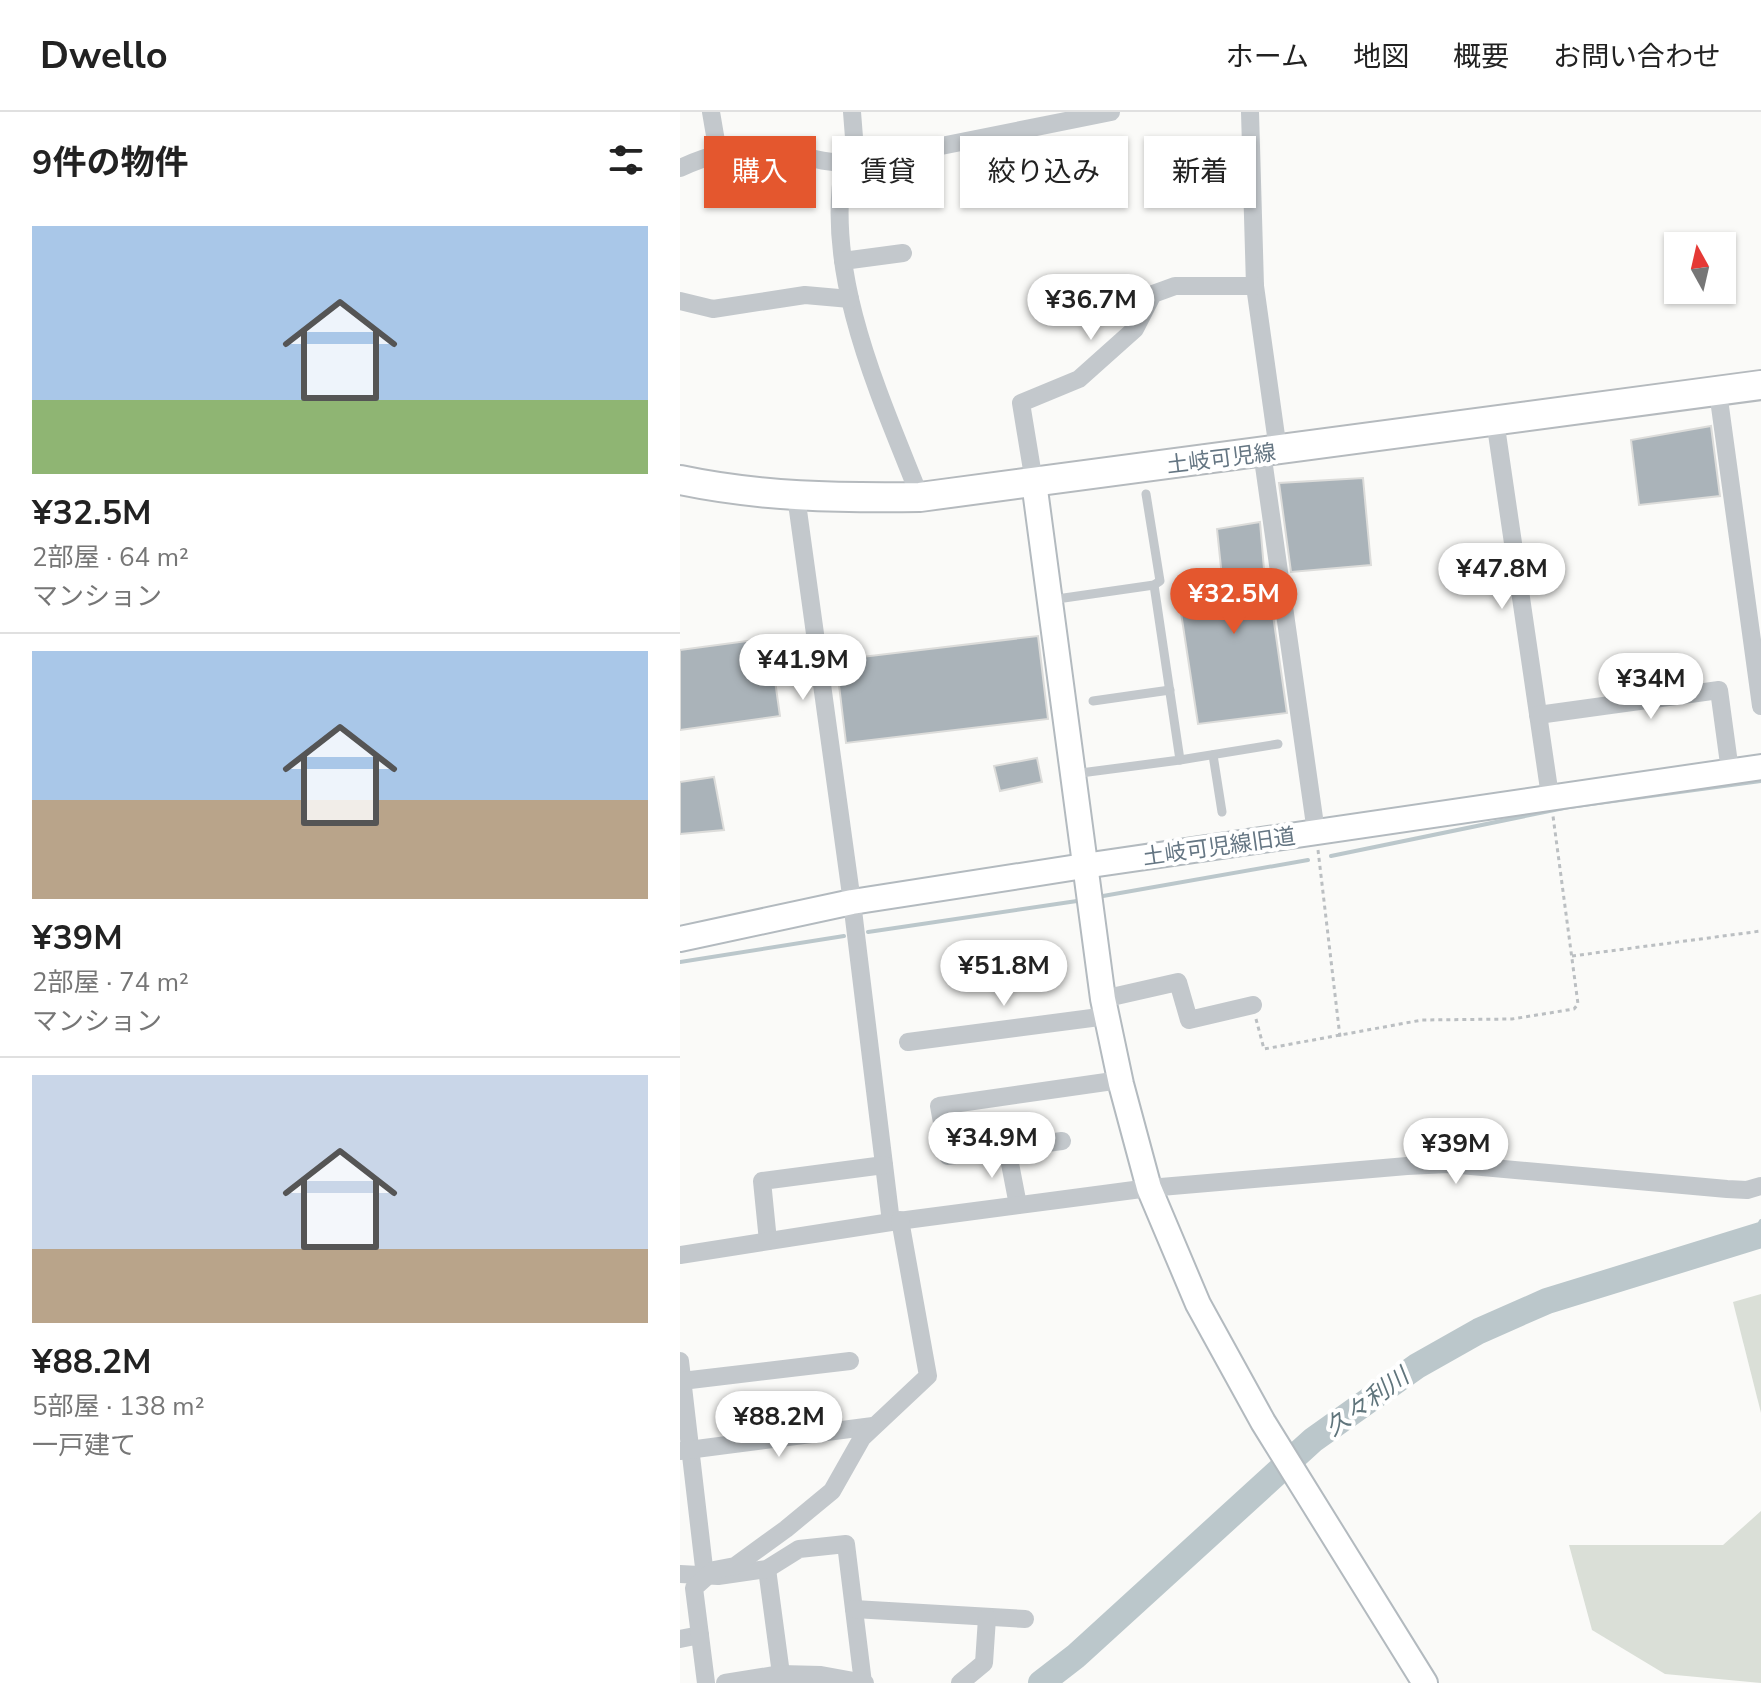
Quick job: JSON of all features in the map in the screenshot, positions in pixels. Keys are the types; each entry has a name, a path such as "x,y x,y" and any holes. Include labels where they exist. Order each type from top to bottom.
{"main road":[{"name":"土岐可児線","path":"680,480 723,489 796,496 920,497 1761,385"}],"street":[{"path":"711,112 715,136"},
{"path":"851,136 852,112"},
{"path":"944,145 1111,112"},
{"path":"1250,112 1255,286 1270,451 1316,832"},
{"path":"680,168 704,159"},
{"path":"840,208 843,261 850,299 878,390 920,497"},
{"path":"843,261 903,253"},
{"path":"1255,286 1175,286 1153,294 1135,329 1079,379 1021,403 1105,1007 1120,1080 1149,1188 1198,1304 1263,1422 1425,1683"},
{"path":"680,301 713,309 805,295 850,299"},
{"path":"1718,392 1761,706"},
{"path":"1495,420 1550,796"},
{"path":"706,1683 694,1588 714,1570 735,1566 832,1491 862,1438 928,1376 884,1165 852,902 796,496"},
{"path":"1538,715 1719,690 1730,771"},
{"name":"土岐可児線旧道","path":"680,939 852,902 1761,767"},
{"path":"908,1042 1105,1007 1178,982 1189,1020 1253,1005"},
{"path":"1062,1141 948,1156 939,1106 1120,1080"},
{"path":"1007,1148 1018,1205"},
{"path":"680,1255 896,1221 1149,1188 1449,1164 1727,1189 1759,1187"},
{"path":"768,1241 762,1181 884,1165"},
{"path":"680,1361 685,1450 705,1576"},
{"path":"682,1381 850,1361"},
{"path":"685,1450 873,1426"},
{"path":"680,1574 705,1576 767,1569 799,1549 846,1544 864,1683 821,1675 725,1683"},
{"path":"767,1569 787,1677"},
{"path":"854,1609 1025,1619"},
{"path":"960,1683 984,1663 987,1618"},
{"path":"680,1639 700,1635"}],"lane":[{"path":"1050,601 1154,585 1160,581 1146,494"},
{"path":"1154,585 1180,760"},
{"path":"1093,701 1170,690"},
{"path":"1073,774 1278,744"},
{"path":"1213,755 1222,812"}],"path":[{"path":"1253,1005 1264,1049 1422,1020 1512,1019 1574,1009 1578,1004 1553,821"},
{"path":"1316,832 1340,1037"},
{"path":"1572,956 1761,931"}],"shaded area":[{"path":"1761,1294 1761,1413 1733,1302"},
{"path":"1761,1511 1761,1683 1665,1674 1592,1630 1569,1545 1723,1545"}],"building":[{"path":"1711,426 1720,496 1639,505 1631,440"},
{"path":"1363,478 1371,565 1291,572 1279,483"},
{"path":"1260,522 1265,581 1268,580 1287,713 1198,724 1178,593 1223,587 1217,529"},
{"path":"1038,636 1048,719 846,743 836,660"},
{"path":"769,638 780,716 680,730 680,650"},
{"path":"1037,758 1042,782 1000,791 994,766"},
{"path":"714,777 724,830 680,834 680,782"}],"waterway":[{"path":"1331,856 1569,807 1761,781"},
{"path":"1103,896 1308,860"},
{"path":"868,932 1077,901"},
{"path":"680,962 844,936"},
{"path":"1752,1237 1761,1221"},
{"name":"久々利川","path":"1041,1683 1076,1656 1313,1440 1417,1366 1479,1331 1547,1301 1761,1235"}]}
